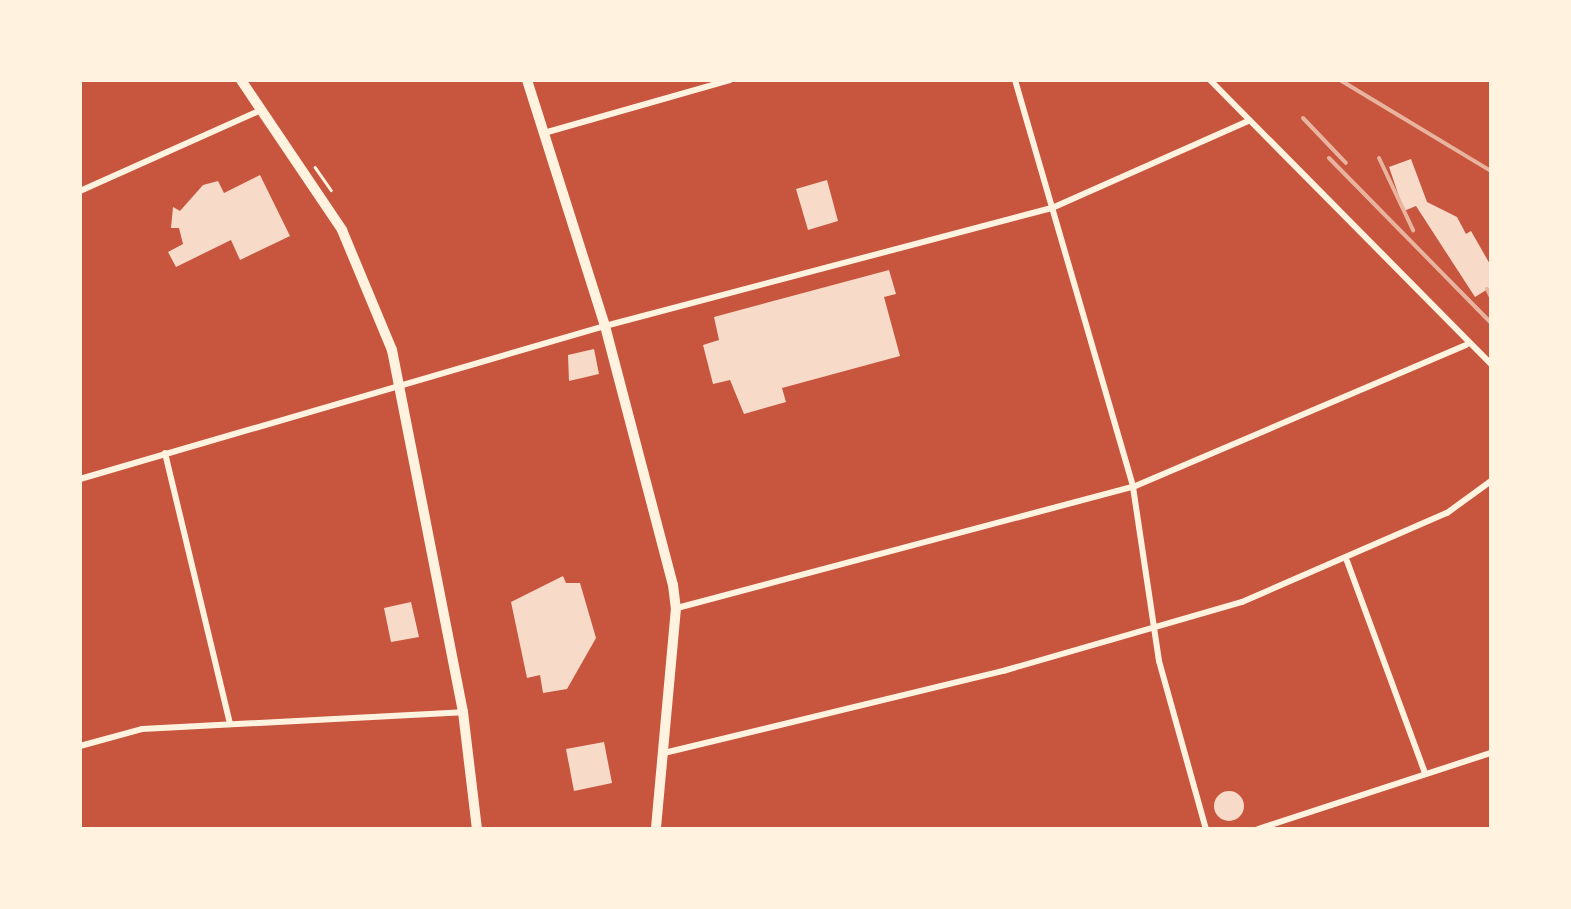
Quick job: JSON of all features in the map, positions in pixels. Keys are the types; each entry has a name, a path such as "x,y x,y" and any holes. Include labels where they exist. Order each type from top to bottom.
{"main road":[{"path":"241,80 357,257 401,385 463,712 476,829"},
{"path":"528,80 605,326 676,608 656,829"}],"street":[{"path":"544,133 730,80"},
{"path":"1014,80 1133,487 1158,628 1159,662 1206,829"},
{"path":"1210,80 1466,345 1491,364"},
{"path":"80,191 261,110"},
{"path":"80,479 605,326 1052,208 1248,121"},
{"path":"676,608 1133,487 1466,345"},
{"path":"166,454 230,722"},
{"path":"664,754 696,751 1158,628 1347,560 1447,512 1491,481"},
{"path":"1347,560 1425,773"},
{"path":"80,746 142,729 463,712"},
{"path":"1258,829 1491,752"}],"building":[{"path":"1411,159 1427,202 1457,217 1466,234 1471,231 1491,266 1491,287 1475,297 1416,206 1404,211 1389,167"},
{"path":"260,175 290,236 240,260 231,240 176,267 168,252 183,244 179,228 171,228 173,207 180,211 203,185 218,181 224,193"},
{"path":"827,180 838,221 808,230 796,189"},
{"path":"889,270 896,294 884,297 900,356 782,388 786,402 744,414 730,380 713,384 703,345 719,340 714,317"},
{"path":"594,349 599,374 569,381 568,355"},
{"path":"563,576 566,583 580,583 596,638 567,689 543,693 540,675 527,678 511,602"},
{"path":"411,602 419,637 391,642 384,608"},
{"path":"604,742 612,783 574,791 566,749"},
{"path":"1229,791 1240,795 1244,806 1240,817 1229,821 1218,817 1214,806 1218,795"}],"railway":[{"path":"1340,80 1491,171"},
{"path":"1303,118 1346,163"},
{"path":"1329,158 1491,323"},
{"path":"1379,158 1413,230"},
{"path":"1487,289 1491,297"}]}
